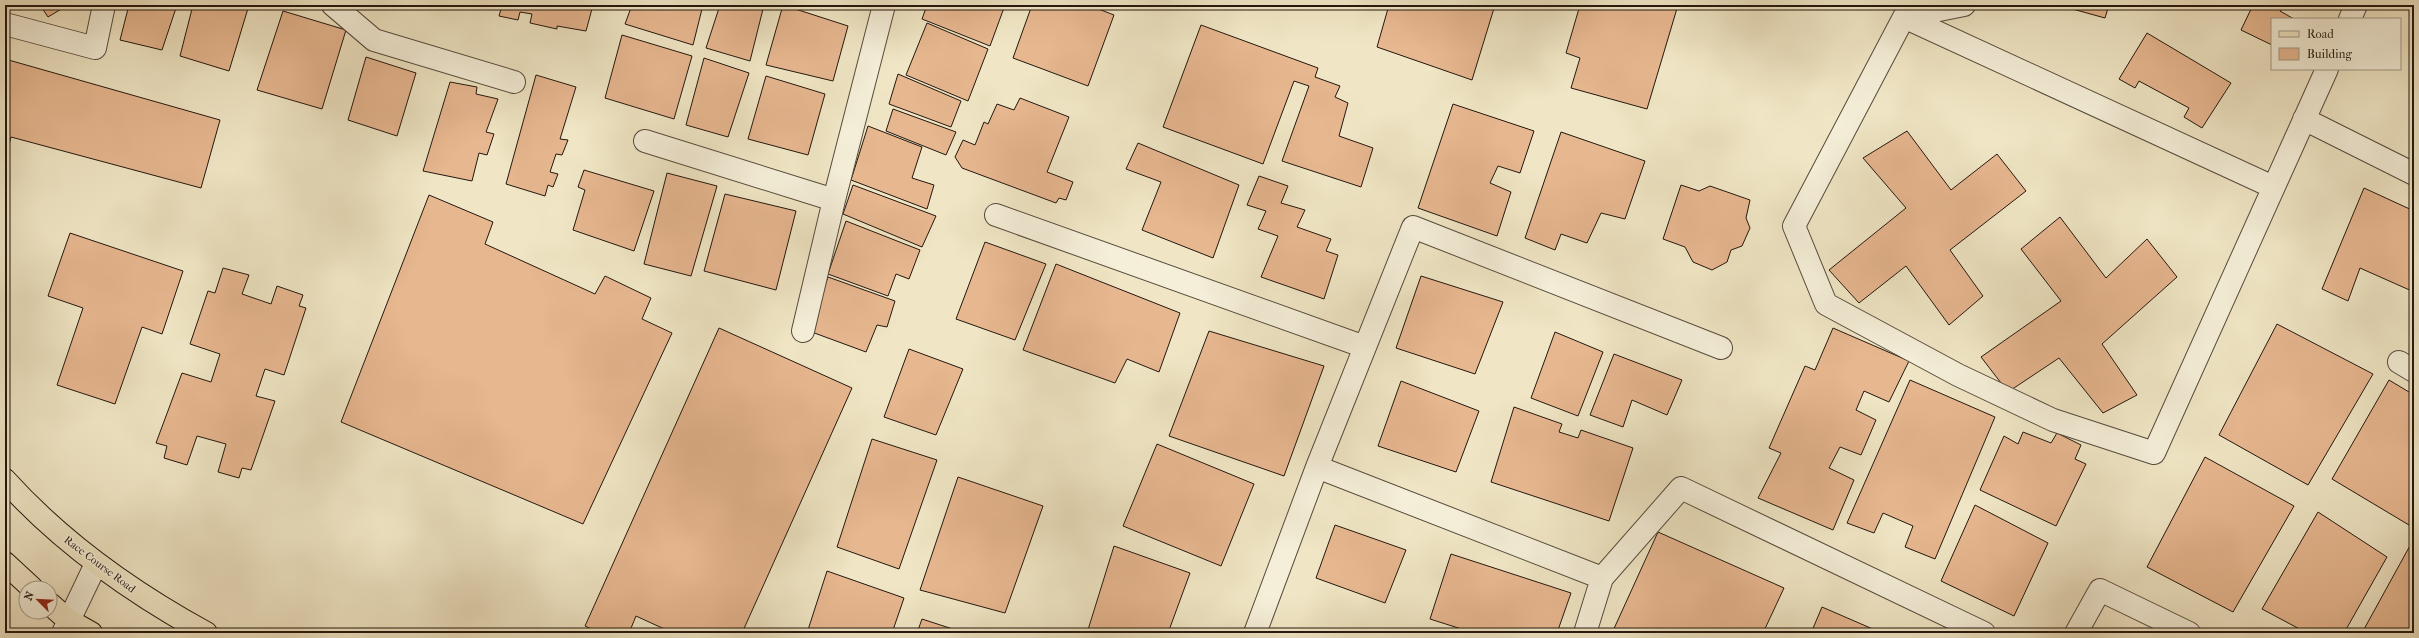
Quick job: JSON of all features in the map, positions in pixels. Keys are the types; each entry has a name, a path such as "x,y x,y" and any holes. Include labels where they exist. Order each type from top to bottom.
{"main road":[{"name":"Race Course Road","path":"5,480 32,510 96,564 160,608 206,633"},
{"path":"5,563 23,580"},
{"path":"58,616 65,627 91,633"}],"street":[{"path":"5,24 95,48 104,5"},
{"path":"333,5 374,40 514,82"},
{"path":"803,331 834,200 884,5"},
{"path":"1904,17 1964,5"},
{"path":"2350,18 2356,5"},
{"path":"1904,17 1794,226 1826,304 1958,375 2053,420 2154,453 2327,70"},
{"path":"1904,17 2274,187"},
{"path":"2304,119 2414,174"},
{"path":"644,141 834,200"},
{"path":"996,215 1365,347"},
{"path":"1256,633 1316,467 1413,226 1721,348"},
{"path":"1316,467 1602,578"},
{"path":"1585,633 1602,578 1681,488 1984,633"},
{"path":"65,627 96,564"},
{"path":"2076,633 2100,590 2188,633"}],"building":[{"path":"17,5 27,5 20,10"},
{"path":"40,5 68,5 48,17"},
{"path":"129,5 177,5 162,50 120,40"},
{"path":"193,5 249,5 229,71 180,56"},
{"path":"486,5 593,5 586,31 557,26 557,29 530,23 532,14 520,12 518,20 499,16 501,9"},
{"path":"632,5 703,5 693,45 625,24"},
{"path":"720,5 764,5 750,61 706,48"},
{"path":"783,5 848,26 833,81 766,65"},
{"path":"927,5 1005,5 990,46 922,19"},
{"path":"1032,5 1088,5 1114,15 1088,86 1013,58"},
{"path":"1389,5 1495,5 1472,80 1377,47"},
{"path":"1580,5 1598,8 1599,5 1678,5 1647,109 1571,88 1580,58 1566,53"},
{"path":"2058,5 2109,5 2105,18"},
{"path":"2253,5 2283,5 2280,11 2292,18 2271,18 2271,45 2241,30"},
{"path":"283,11 346,30 322,109 257,90"},
{"path":"927,23 988,49 968,101 906,75"},
{"path":"1201,25 1318,68 1315,77 1340,86 1335,97 1348,103 1339,136 1373,148 1361,187 1282,161 1309,86 1294,81 1263,164 1163,127"},
{"path":"2147,33 2231,83 2202,128 2184,117 2189,108 2139,81 2135,88 2119,79"},
{"path":"622,35 692,56 674,119 605,98"},
{"path":"366,57 416,73 397,136 348,120"},
{"path":"704,58 749,73 728,137 686,125"},
{"path":"5,59 220,120 201,188 11,137 5,160"},
{"path":"898,74 961,101 951,127 889,104"},
{"path":"536,75 576,87 560,139 568,140 562,155 556,154 550,172 558,174 553,187 548,185 545,196 506,184"},
{"path":"766,76 825,94 808,155 748,139"},
{"path":"450,82 477,87 476,94 498,99 486,132 494,134 487,155 479,153 472,181 423,171"},
{"path":"1020,98 1069,117 1047,172 1073,182 1066,200 1059,198 1056,203 962,168 955,157 963,140 975,145 984,122 988,124 997,104 1014,110"},
{"path":"1453,104 1534,131 1520,173 1498,166 1490,183 1511,192 1497,236 1418,208"},
{"path":"893,109 956,132 946,155 886,131"},
{"path":"868,126 922,147 912,178 934,185 927,209 851,180"},
{"path":"1907,131 1951,190 1997,154 2026,191 1950,250 1983,296 1949,325 1906,266 1859,303 1829,270 1906,208 1863,158"},
{"path":"1561,132 1645,161 1625,219 1601,213 1587,243 1561,234 1555,250 1525,238"},
{"path":"1138,143 1239,185 1213,258 1142,230 1161,182 1126,169"},
{"path":"584,170 654,191 634,251 573,230 585,190 578,187"},
{"path":"667,173 717,186 691,276 644,264"},
{"path":"1259,176 1288,186 1281,203 1305,210 1297,227 1331,239 1326,251 1338,255 1324,299 1261,277 1278,236 1258,229 1266,211 1247,205"},
{"path":"853,185 936,216 922,247 843,214"},
{"path":"1681,185 1699,191 1710,186 1750,200 1746,218 1750,228 1742,246 1731,250 1727,262 1712,270 1693,262 1685,247 1663,239"},
{"path":"2364,188 2414,211 2414,292 2360,268 2348,301 2322,289"},
{"path":"725,194 796,211 776,290 704,271"},
{"path":"429,195 493,222 485,244 595,294 605,276 651,298 642,319 672,333 583,524 341,422"},
{"path":"2060,217 2106,278 2147,239 2177,277 2102,344 2137,395 2103,413 2059,358 2008,392 1981,357 2061,301 2021,249"},
{"path":"846,221 920,250 909,279 896,274 888,296 828,274"},
{"path":"70,233 183,271 162,334 142,327 115,404 57,385 83,308 48,296"},
{"path":"985,242 1046,264 1015,340 956,319"},
{"path":"1056,264 1180,313 1159,372 1127,359 1115,383 1023,350"},
{"path":"223,268 249,275 242,294 271,304 277,286 303,295 299,306 306,308 284,375 265,369 256,396 275,401 251,470 242,468 239,478 218,472 226,444 197,436 187,465 164,458 167,446 156,443 182,373 211,382 220,354 190,344 208,291 215,293"},
{"path":"1421,276 1503,302 1475,374 1396,348"},
{"path":"828,277 895,301 887,327 877,325 866,352 809,331"},
{"path":"2277,324 2373,374 2308,485 2219,435"},
{"path":"719,328 852,388 742,633 673,633 636,616 629,633 600,633 585,626"},
{"path":"1833,328 1909,361 1889,402 1864,391 1856,410 1876,420 1861,455 1840,447 1829,468 1854,480 1833,530 1758,498 1781,453 1769,448 1805,366 1815,370"},
{"path":"1209,331 1324,366 1284,476 1169,436"},
{"path":"1555,332 1603,352 1578,416 1531,398"},
{"path":"909,349 963,369 936,435 884,417"},
{"path":"1614,354 1682,380 1667,415 1632,400 1623,427 1590,415"},
{"path":"1910,380 1995,417 1935,559 1905,547 1913,526 1883,513 1874,533 1847,523"},
{"path":"2389,380 2414,395 2414,528 2332,479"},
{"path":"1401,381 1479,411 1456,472 1378,446"},
{"path":"1514,407 1562,424 1559,432 1578,438 1581,430 1633,448 1609,521 1491,482"},
{"path":"2023,432 2051,443 2057,433 2081,445 2075,459 2086,464 2056,526 1980,490 2004,436 2018,444"},
{"path":"872,439 937,460 899,569 837,547"},
{"path":"1157,444 1254,484 1221,566 1123,526"},
{"path":"2205,457 2294,506 2233,612 2147,567"},
{"path":"958,477 1043,506 1005,613 920,590"},
{"path":"1975,505 2048,543 2014,616 1941,581"},
{"path":"2318,512 2387,557 2344,633 2307,633 2262,609"},
{"path":"1335,525 1406,550 1385,603 1316,578"},
{"path":"1658,532 1784,588 1763,633 1612,633"},
{"path":"2412,542 2414,633 2366,633 2363,631"},
{"path":"1114,546 1190,573 1168,633 1087,633"},
{"path":"1451,554 1571,593 1557,633 1474,633 1430,619"},
{"path":"827,571 904,598 892,633 807,633"},
{"path":"1822,607 1882,633 1811,633"},
{"path":"922,619 965,633 917,633"}]}
